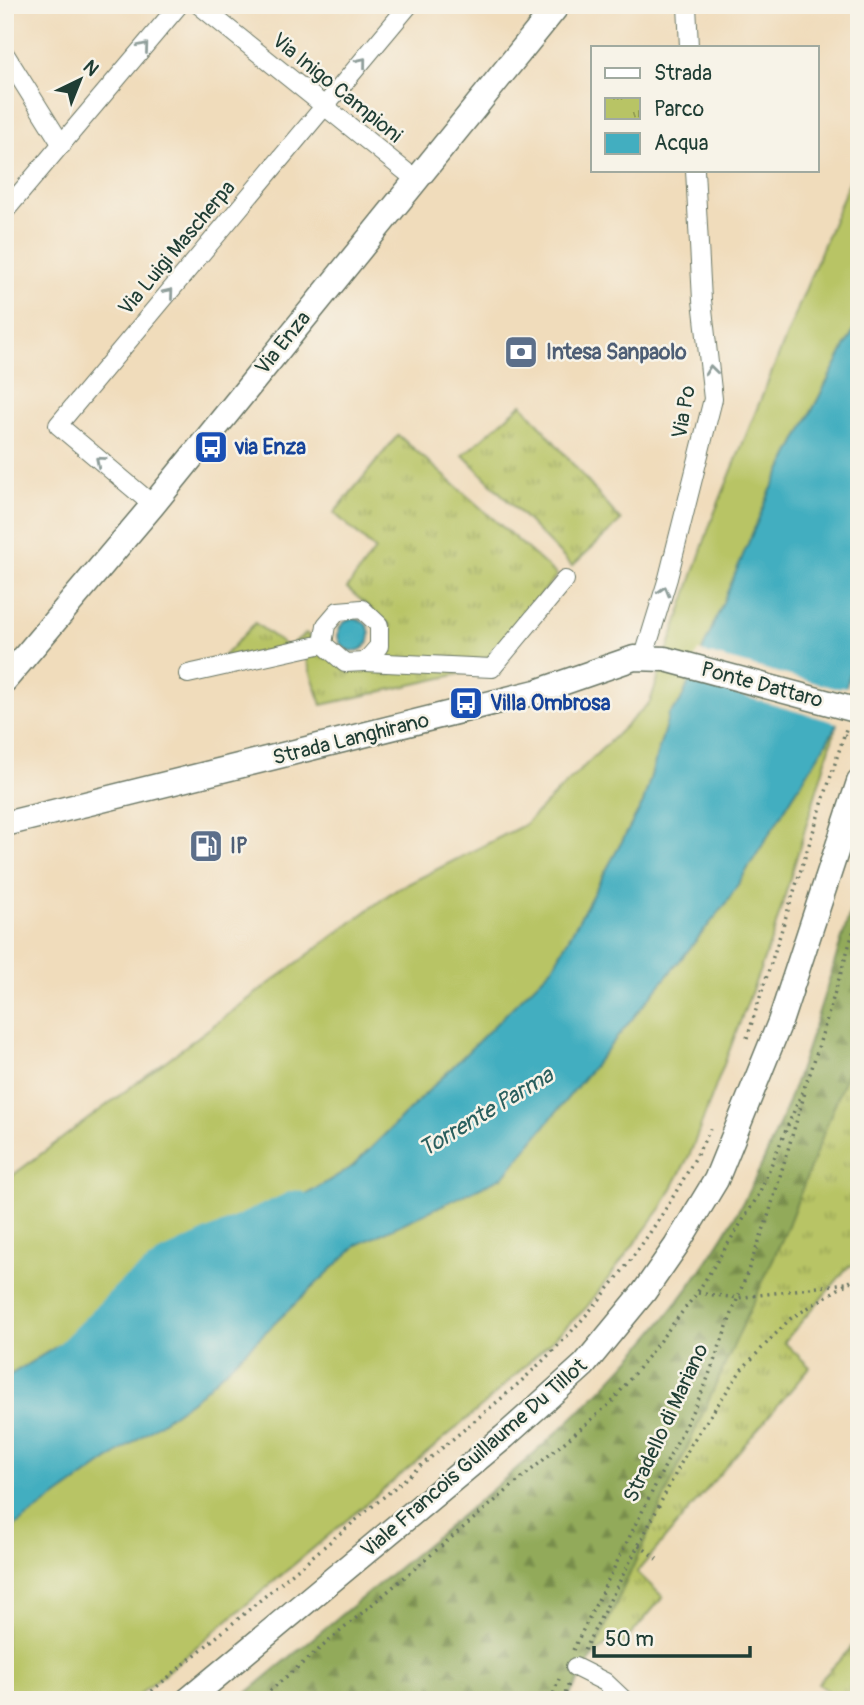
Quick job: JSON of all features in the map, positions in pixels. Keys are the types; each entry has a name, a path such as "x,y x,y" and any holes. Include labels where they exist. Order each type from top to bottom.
{"street":[{"path":"5,211 179,5"},
{"name":"Via Inigo Campioni","path":"199,5 324,109 415,179"},
{"name":"Via Luigi Mascherpa","path":"153,505 58,425 409,5"},
{"name":"Via Enza","path":"5,680 153,505 558,5"},
{"path":"687,5 689,46"},
{"path":"5,54 62,145"},
{"name":"Via Po","path":"654,658 668,578 713,399 702,300 695,172"},
{"path":"323,644 345,663 492,668 565,580"},
{"path":"323,644 326,625 338,611 362,609 379,625 379,646 365,662"},
{"path":"188,674 323,644"},
{"name":"Ponte Dattaro","path":"654,658 854,710"},
{"name":"Strada Langhirano","path":"5,824 536,692 654,658"},
{"name":"Viale Francois Guillaume Du Tillot","path":"188,1700 504,1437 584,1365 644,1292 676,1247 716,1180 780,1022 859,782"},
{"name":"Strada Langhirano","path":"5,812 34,815"},
{"path":"570,1664 605,1682 624,1700"}],"path":[{"path":"747,1039 854,710"},
{"path":"844,735 859,740"},
{"name":"Stradello di Mariano","path":"551,1700 704,1388 767,1220 811,1070"},
{"path":"141,1700 510,1391 559,1346 588,1315 671,1200 714,1122"},
{"path":"570,1664 639,1545 691,1444 742,1369 790,1319 859,1276"},
{"path":"697,1293 738,1298 848,1282"},
{"path":"639,1545 657,1559"}],"green space":[{"path":"859,158 859,320 770,492 680,704 669,714 643,803 553,967 353,1166 5,1378 5,1181 392,892 524,825 650,702 712,519"},
{"path":"522,404 621,521 572,566 463,455"},
{"path":"398,435 557,575 481,669 322,705 305,656 216,664 255,623 288,647 306,633 349,673 380,662 391,626 347,588 375,550 334,513"},
{"path":"836,727 772,938 690,1154 662,1207 586,1308 486,1403 133,1700 5,1700 5,1533 198,1396 357,1245 504,1176 725,905"},
{"path":"859,885 859,1036 849,1068 785,1233 591,1659 567,1700 238,1700 523,1463 602,1389 673,1309 735,1216 773,1139 805,1055"},
{"path":"859,1036 859,1262 848,1267 784,1342 810,1367 637,1572 663,1597 619,1649 609,1642 591,1659 785,1233"},
{"path":"859,1639 859,1700 838,1700 818,1683"}],"water":[{"path":"859,320 859,636 836,727 725,905 504,1176 357,1245 198,1396 5,1533 5,1378 353,1166 553,967 643,803 669,714 680,703 770,492"},
{"path":"354,619 365,624 370,635 365,646 354,651 343,646 338,635 343,624"}],"pier":[{"path":"698,651 835,688 850,686 841,724 686,680"}],"waterway":[{"name":"Torrente Parma","path":"5,1407 58,1371 133,1295 171,1267 296,1209"}],"place":[{"name":"Intesa Sanpaolo","path":"521,352"},
{"name":"via Enza","path":"211,447"},
{"name":"Villa Ombrosa","path":"466,703"},
{"name":"IP","path":"206,846"}]}
